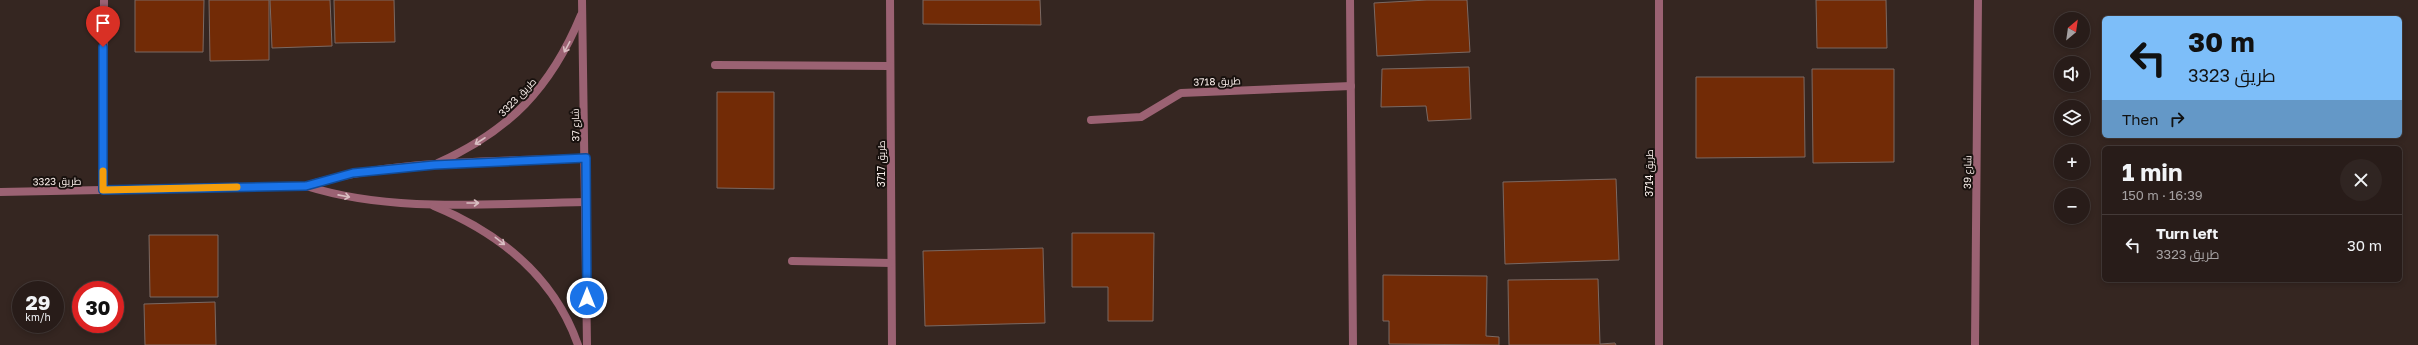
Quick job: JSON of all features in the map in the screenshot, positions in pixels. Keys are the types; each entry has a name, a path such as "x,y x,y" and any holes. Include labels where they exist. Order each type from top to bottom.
{"street":[{"path":"103,190 104,0"},
{"name":"شارع 37","path":"582,0 586,158 587,345"},
{"name":"طريق 3717","path":"890,0 892,345"},
{"path":"1350,0 1353,345"},
{"name":"طريق 3714","path":"1659,0 1659,345"},
{"name":"شارع 39","path":"1975,345 1978,0"},
{"name":"طريق 3323","path":"434,165 467,150 498,130 526,105 554,70 569,45 582,11"},
{"path":"715,65 890,66"},
{"name":"طريق 3718","path":"1091,120 1141,117 1181,93 1351,86"},
{"name":"طريق 3323","path":"0,192 306,186 353,173 434,165 586,158"},
{"name":"طريق 3323","path":"306,186 353,198 429,204 586,202"},
{"name":"طريق 3323","path":"429,204 466,220 500,240 530,267 554,298 574,333 578,345"},
{"path":"792,261 891,263"}],"building":[{"path":"135,0 204,0 203,52 135,52"},
{"path":"209,0 269,0 269,60 210,61"},
{"path":"270,0 330,0 332,46 272,48"},
{"path":"334,0 394,0 395,42 335,43"},
{"path":"923,0 1040,0 1041,25 923,24"},
{"path":"1427,0 1467,0 1470,52 1377,56 1374,3"},
{"path":"1816,0 1886,0 1887,48 1817,48"},
{"path":"1469,67 1471,119 1428,121 1426,106 1381,107 1382,69"},
{"path":"1812,69 1894,69 1894,162 1813,163"},
{"path":"1696,77 1804,77 1805,157 1696,158"},
{"path":"717,92 774,92 774,189 717,188"},
{"path":"1616,179 1619,260 1505,264 1503,182"},
{"path":"1072,233 1154,233 1153,321 1108,321 1108,287 1072,287"},
{"path":"149,235 218,235 218,297 150,297"},
{"path":"1043,248 1045,323 925,326 923,251"},
{"path":"1383,275 1487,276 1486,336 1499,337 1499,345 1389,344 1389,321 1383,321"},
{"path":"1598,279 1600,344 1615,343 1616,345 1509,345 1508,280"},
{"path":"215,302 216,345 145,345 144,304"}],"slow traffic":[{"path":"103,171 103,190 237,187"}],"route":[{"path":"103,47 103,190 306,186 329,178 353,173 434,165 586,158 587,298"}]}
